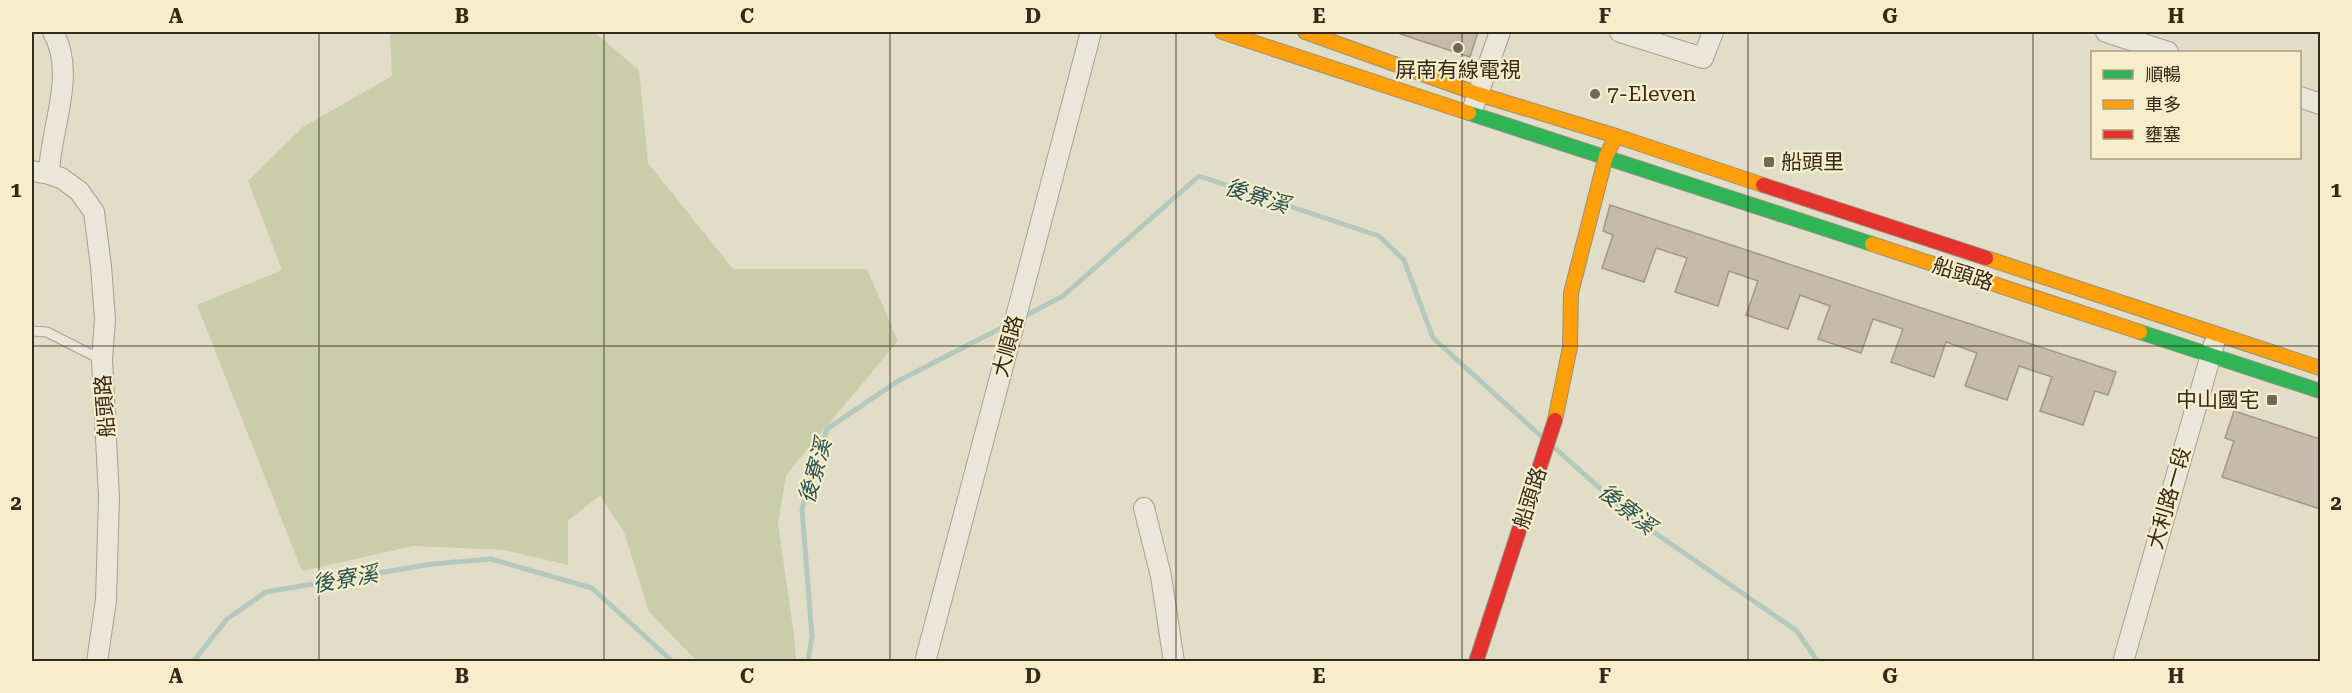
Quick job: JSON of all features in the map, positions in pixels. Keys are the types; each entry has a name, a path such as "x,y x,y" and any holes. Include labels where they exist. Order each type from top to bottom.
{"main road":[{"name":"船頭路","path":"1222,32 2320,391"},
{"name":"船頭路","path":"1305,32 1478,94 1616,136 2320,368"},
{"name":"船頭路","path":"1476,662 1554,425 1570,347 1571,293 1606,156 1616,136"}],"street":[{"name":"船頭路","path":"53,32 58,39 63,74 49,157 40,172 61,178 79,191 94,212 105,319 102,360 110,497 106,600 98,662"},
{"name":"大順路","path":"925,662 1091,32"},
{"path":"1471,112 1500,32"},
{"path":"1620,32 1703,58 1713,32"},
{"path":"2106,32 2165,51"},
{"path":"2301,97 2320,104"},
{"name":"大利路一段","path":"2123,662 2216,334"},
{"path":"1144,508 1161,576 1174,662"}],"lane":[{"path":"32,331 47,332 102,360"}],"green space":[{"path":"390,32 594,32 639,70 648,163 733,269 867,269 898,341 786,475 778,524 796,661 697,661 649,612 624,532 600,495 568,521 568,565 505,550 413,546 302,571 197,305 282,270 248,181 303,127 392,76"}],"building":[{"name":"屏南有線電視","path":"1400,32 1478,32 1470,57 1400,34"},
{"path":"1610,205 2116,372 2108,395 2095,391 2083,425 2040,411 2052,377 2019,366 2007,400 1965,386 1977,353 1946,342 1934,377 1891,362 1903,329 1873,319 1861,353 1818,339 1830,306 1800,295 1788,329 1746,315 1758,281 1729,271 1718,306 1675,292 1687,258 1656,248 1644,282 1602,268 1613,235 1603,231"},
{"path":"2234,411 2320,439 2320,509 2222,477 2234,441 2225,438"}],"waterway":[{"name":"後寮溪","path":"1021,318 1063,296 1199,176 1379,236 1404,260 1433,338 1542,437"},
{"name":"後寮溪","path":"808,662 812,636 802,509 827,429 898,381 1007,325"},
{"name":"後寮溪","path":"1556,449 1632,517 1797,631 1818,662"},
{"name":"後寮溪","path":"193,662 227,619 266,592 432,564 491,559 592,588 673,662"}],"traffic: fast":[{"path":"1469,113 1872,244"},
{"path":"2140,332 2320,391"}],"traffic: slow":[{"path":"1222,32 1469,113"},
{"path":"1305,32 1478,94 1616,136 1763,185"},
{"path":"1555,420 1570,347 1571,293 1606,156 1615,138"},
{"path":"1872,244 2140,332"},
{"path":"1986,258 2320,368"}],"traffic: jam":[{"path":"1763,185 1986,258"},
{"path":"1476,662 1555,420"}],"place":[{"name":"屏南有線電視","path":"1458,48"},
{"name":"7-Eleven","path":"1595,94"},
{"name":"船頭里","path":"1769,162"},
{"name":"中山國宅","path":"2272,400"}]}
